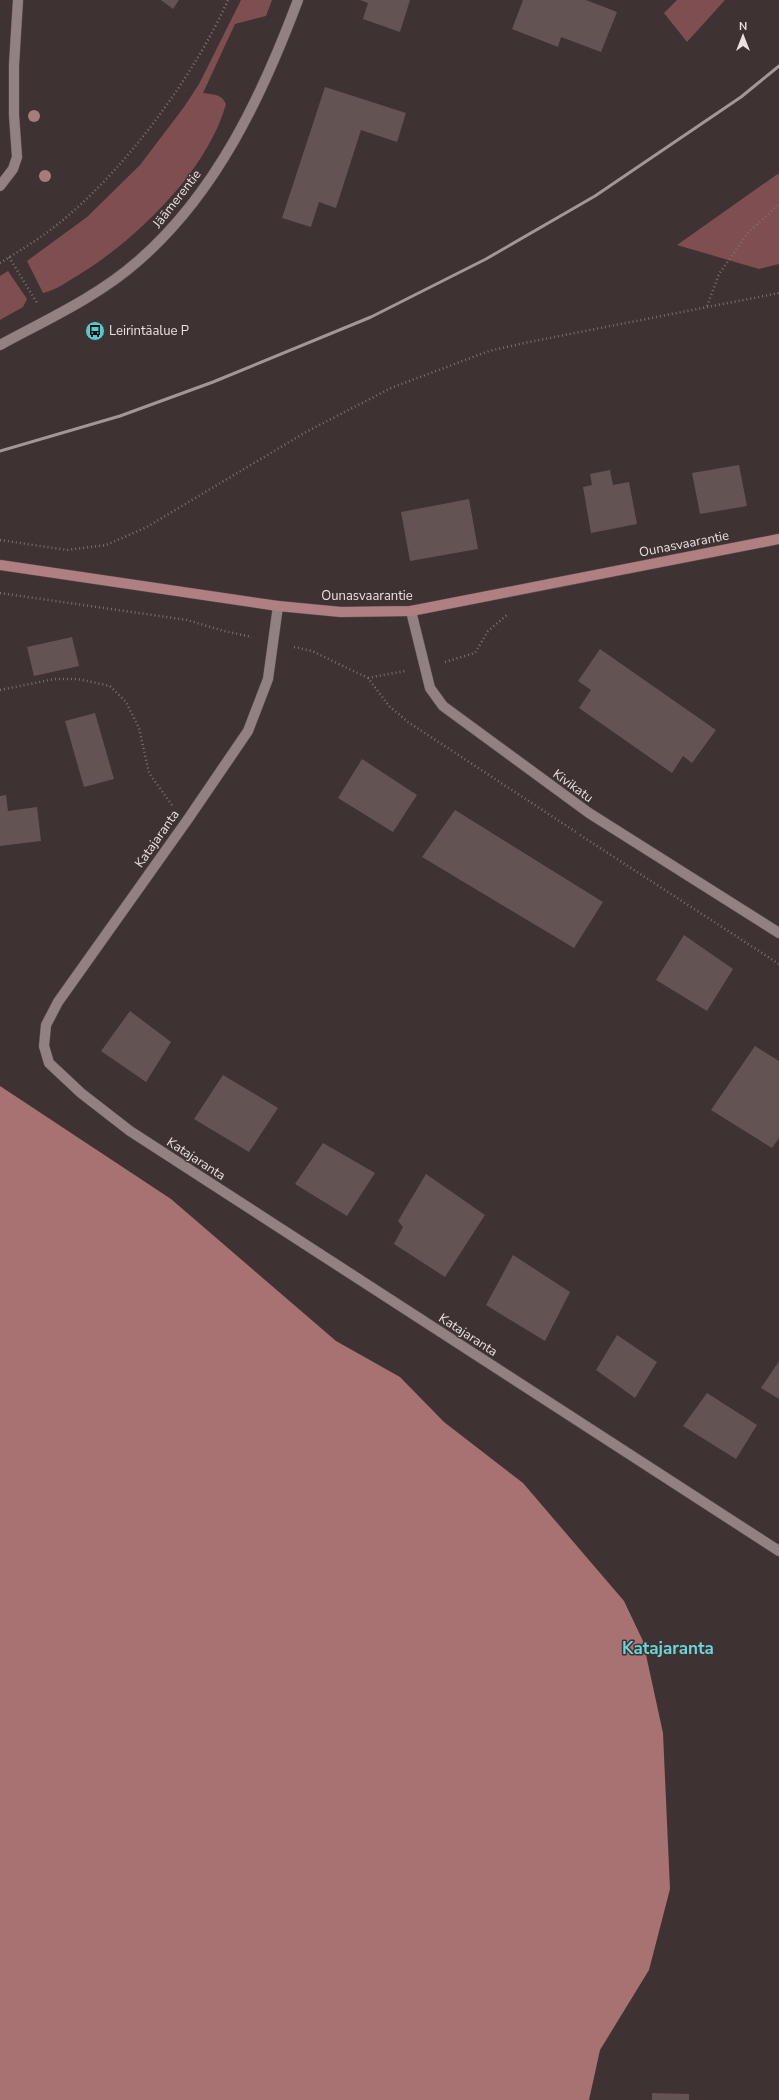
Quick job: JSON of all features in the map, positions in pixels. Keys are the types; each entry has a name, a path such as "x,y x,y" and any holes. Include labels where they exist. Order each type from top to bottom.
{"street":[{"path":"0,186 13,169 17,157 14,115 14,65 18,0"},
{"name":"Jäämerentie","path":"0,345 48,320 101,288 136,263 167,234 196,200 223,160 250,111 277,56 298,0"},
{"name":"Ounasvaarantie","path":"0,566 278,606 341,612 411,611 779,539"},
{"name":"Katajaranta","path":"278,606 268,679 262,699 248,731 188,819 58,1002 46,1025 44,1046 49,1063 81,1093 130,1131 779,1551"},
{"name":"Kivikatu","path":"411,611 430,688 443,706 588,813 779,934"}],"path":[{"path":"0,263 63,220 107,178 172,98 228,0"},
{"path":"706,306 719,274 748,233 779,204"},
{"path":"10,257 48,320"},
{"path":"0,540 67,550 106,545 145,528 306,432 391,388 435,371 489,351 779,292"},
{"path":"0,593 187,620 224,632 312,651 368,678"},
{"path":"0,690 55,679 78,679 110,686 126,702 139,728 149,773 172,806 188,819"}],"shaded area":[{"path":"241,0 272,0 266,16 235,24 203,93 219,96 226,104 217,129 204,153 187,178 168,201 124,242 102,259 58,288 43,293 27,261 87,217 140,165 184,107 199,84"},
{"path":"677,0 725,0 687,42 664,13"},
{"path":"779,173 779,264 759,269 677,245"},
{"path":"8,271 27,299 23,307 0,320 0,276"},
{"path":"0,1086 171,1199 336,1341 400,1377 444,1422 523,1483 624,1601 643,1641 663,1733 670,1889 649,1970 600,2050 589,2100 0,2100"}],"building":[{"path":"161,0 179,0 173,9"},
{"path":"360,0 410,0 400,32 363,19 368,3"},
{"path":"523,0 586,0 617,12 601,52 561,37 558,47 512,29"},
{"path":"325,87 406,113 397,142 361,130 336,208 319,202 311,227 282,218"},
{"path":"739,465 747,506 700,514 692,473"},
{"path":"610,470 613,485 629,482 637,524 591,533 583,487 592,485 590,474"},
{"path":"469,499 478,549 410,561 401,512"},
{"path":"72,637 79,666 34,676 27,647"},
{"path":"600,649 716,730 692,763 683,756 672,773 579,708 591,690 578,681"},
{"path":"95,713 114,779 84,787 65,721"},
{"path":"362,759 417,795 393,832 338,798"},
{"path":"6,795 8,811 37,807 41,841 0,846 0,796"},
{"path":"455,810 603,902 574,948 422,857"},
{"path":"684,935 733,969 707,1011 656,980"},
{"path":"130,1011 171,1042 146,1082 101,1051"},
{"path":"755,1046 779,1061 779,1138 772,1148 711,1110"},
{"path":"223,1075 278,1108 249,1152 194,1119"},
{"path":"323,1143 375,1173 347,1216 295,1184"},
{"path":"426,1174 485,1215 445,1277 394,1244 403,1227 398,1221"},
{"path":"513,1255 570,1292 545,1341 486,1305"},
{"path":"617,1335 657,1362 635,1398 596,1370"},
{"path":"779,1361 779,1399 761,1388"},
{"path":"707,1393 757,1425 736,1459 683,1426"},
{"path":"652,2093 689,2094 689,2100 652,2100"}],"railway":[{"path":"0,451 120,416 213,382 371,317 486,259 595,196 741,97 779,66"}],"place":[{"name":"Leirintäalue P","path":"95,331"}],"district":[{"name":"Katajaranta","path":"668,1648"}]}
